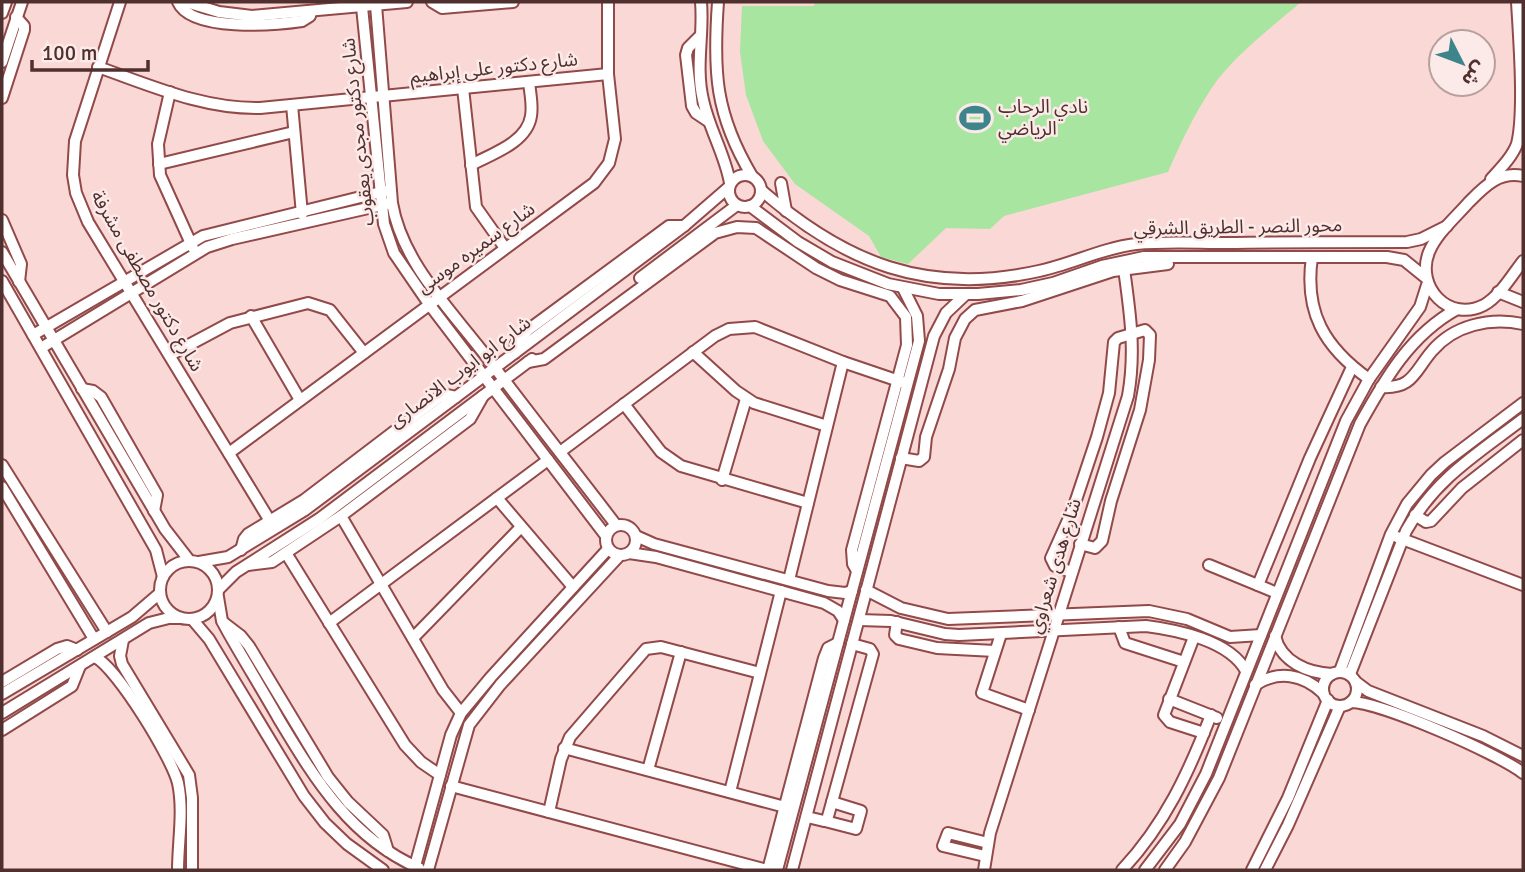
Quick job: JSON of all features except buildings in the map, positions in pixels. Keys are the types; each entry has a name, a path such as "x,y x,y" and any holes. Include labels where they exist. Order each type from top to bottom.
{"street":[{"path":"2,13 6,2"},
{"path":"2,62 22,2"},
{"name":"شارع دكتور مصطفى مشرفة","path":"120,2 75,141 73,175 81,208 270,521"},
{"path":"178,2 186,11 205,19 238,25 302,21 310,16 311,11"},
{"path":"186,2 241,16 407,2"},
{"path":"432,2 442,8 513,2"},
{"name":"شارع سميره موسى","path":"229,453 594,183 609,163 615,139 608,74 608,2"},
{"path":"701,2 700,83 708,121 730,185 730,197 737,205 750,206 758,200 761,190 757,179 752,176 743,174 730,185"},
{"path":"718,2 715,62 718,92 733,141 752,176"},
{"path":"1145,870 1180,824 1206,774 1336,443 1369,379 1423,301 1430,249 1447,226 1507,160 1517,143 1522,86 1517,2"},
{"name":"شارع دكتور مجدى يعقوب","path":"376,5 387,204 384,224 394,253 429,304 606,536"},
{"name":"شارع دكتور مجدى يعقوب","path":"362,7 370,97 386,190"},
{"path":"2,98 24,30 16,17"},
{"name":"شارع دكتور على إبراهيم","path":"98,67 170,93 215,106 237,108 608,74"},
{"path":"471,165 515,141 525,131 531,116 529,82"},
{"path":"463,88 476,207 505,248"},
{"path":"170,93 158,144 159,164 163,185 193,248"},
{"path":"292,105 303,224"},
{"path":"159,164 294,132"},
{"path":"1484,187 1493,180 1518,175 1523,169"},
{"path":"781,183 786,211"},
{"name":"شارع ابو ايوب الانصارى","path":"194,561 228,557 305,510 684,226 730,185"},
{"path":"41,348 132,292 217,231 386,190"},
{"name":"محور النصر - الطريق الشرقي","path":"761,190 818,235 870,262 945,278 982,279 1020,275 1135,244 1407,242 1421,239 1447,226"},
{"path":"33,335 125,281 193,248 387,204"},
{"name":"شارع دكتور مجدى يعقوب","path":"387,204 405,247 616,525"},
{"name":"شارع ابو ايوب الانصارى","path":"219,593 246,565 319,519 688,246 737,205"},
{"name":"محور النصر - الطريق الشرقي","path":"750,206 798,242 832,262 874,280 939,294 1043,290 1102,266 1144,257 1395,257 1412,264 1436,298 1457,309"},
{"path":"2,220 20,264 19,282"},
{"path":"688,246 729,229 756,228 816,268 850,283 883,292 902,309 908,326 907,345 852,550 853,564 857,571"},
{"path":"1327,257 1328,242"},
{"path":"2,252 172,540 194,561 215,575 222,621 318,784 341,812 388,851 422,869"},
{"path":"901,458 919,461 924,457 928,432 949,369 958,329 975,310 1022,301 1043,290 1124,269 1158,264 1271,263 1290,257"},
{"path":"1312,257 1308,281 1317,320 1332,345 1352,367 1369,379"},
{"path":"1164,870 1185,842 1219,778 1345,457 1381,387 1411,345 1427,329 1457,309 1480,307 1499,292 1523,261"},
{"name":"شارع هدى شعراوي","path":"984,870 988,842 1116,436 1132,375 1132,333 1124,269"},
{"path":"2,281 156,550 163,577 160,593 164,606 180,618"},
{"path":"778,870 919,341 917,316 903,288"},
{"path":"1499,292 1523,302"},
{"path":"792,870 932,344 946,313 965,295"},
{"path":"170,355 230,323 308,303 323,306 335,315 364,353"},
{"path":"251,316 300,400"},
{"path":"1413,318 1427,329"},
{"path":"1381,387 1396,387 1410,380 1436,347 1462,329 1489,322 1523,324"},
{"path":"560,452 715,335 729,329 755,327 908,384"},
{"path":"1071,572 1055,566 1051,558 1082,482 1109,393 1113,345 1118,338 1147,331 1150,335 1150,348 1144,395 1111,501 1102,541 1095,548 1080,544"},
{"path":"919,341 932,344"},
{"path":"693,352 746,399 763,407 827,426"},
{"path":"789,580 843,362"},
{"path":"926,364 949,369"},
{"path":"1258,585 1352,367"},
{"path":"242,550 248,534 304,500 438,398 447,395 456,397"},
{"path":"246,565 272,562 341,516 470,419 483,396"},
{"path":"722,480 746,399"},
{"path":"1265,870 1345,704 1356,695 1344,675 1391,534 1407,504 1431,475 1523,403"},
{"path":"624,404 661,452 692,472 808,503"},
{"path":"901,412 913,413"},
{"path":"1344,675 1415,515 1433,491 1523,419"},
{"path":"1116,436 1131,440"},
{"path":"1415,515 1426,522 1431,521 1462,488 1523,440"},
{"path":"1486,447 1496,460"},
{"path":"329,623 548,460"},
{"path":"2,465 107,632"},
{"path":"1082,482 1099,486"},
{"path":"2,487 94,639"},
{"path":"497,498 573,587"},
{"path":"1293,499 1311,507"},
{"path":"341,516 449,698 461,713"},
{"path":"608,549 606,536 616,525 626,525 636,536 654,544 837,593 852,591"},
{"path":"413,638 521,527"},
{"path":"1391,534 1523,585"},
{"path":"422,869 464,739 476,714 635,545 636,536"},
{"path":"422,869 440,775 451,734 461,713 608,549"},
{"path":"608,549 624,554 650,555 824,603 838,611 844,620"},
{"path":"286,553 405,745 421,762 440,775"},
{"path":"163,577 175,564 194,561"},
{"path":"1209,565 1277,593"},
{"path":"866,590 914,612 948,619 1141,611 1166,613 1230,637 1261,635"},
{"path":"730,792 781,591"},
{"path":"2,694 142,610 160,593"},
{"path":"2,713 159,620 192,619 209,612 219,593"},
{"path":"881,620 879,610 885,601"},
{"path":"1164,628 1166,613"},
{"path":"192,619 209,639 304,796 340,837 383,870"},
{"path":"859,620 897,622 945,634 1001,634 1119,627 1164,628 1232,653 1246,671"},
{"path":"897,622 895,635 899,639 941,649 995,651"},
{"path":"1119,627 1125,643 1184,662"},
{"path":"1001,634 982,694 1028,710"},
{"path":"1275,636 1277,645 1289,659 1310,671 1344,675 1368,691 1483,736 1523,756"},
{"path":"1194,637 1164,712 1166,720 1204,733"},
{"path":"123,640 120,656 122,664 189,775 192,798 191,870"},
{"path":"451,786 767,870 824,658 828,648 838,643"},
{"path":"825,821 873,654 870,649 852,643"},
{"path":"2,682 57,649 67,646 76,650"},
{"path":"549,812 564,748 576,727 641,653 656,646 760,673"},
{"path":"648,770 681,652"},
{"path":"95,657 113,671 148,725 174,773 180,799 178,870"},
{"path":"1283,675 1282,665 1289,659"},
{"path":"2,730 72,686 80,666"},
{"path":"1252,870 1288,799 1326,696 1325,680 1344,675"},
{"path":"1255,685 1273,676 1293,676 1345,704 1365,704 1482,749 1523,773"},
{"path":"1169,699 1227,722"},
{"path":"835,709 856,714"},
{"path":"1122,870 1165,815 1183,783 1211,715"},
{"path":"564,748 785,807"},
{"path":"1206,774 1219,778"},
{"path":"807,817 856,829 861,811 832,802"},
{"path":"1165,815 1180,824"},
{"path":"985,856 943,846 948,833 988,842"}],"green space":[{"name":"نادي الرحاب الرياضي","path":"815,2 1301,2 1253,43 1220,77 1193,119 1168,172 1004,216 990,229 946,228 908,264 881,257 869,236 795,184 763,141 746,95 740,52 742,6 814,6"}],"place":[{"name":"نادي الرحاب الرياضي","path":"975,118"}]}
